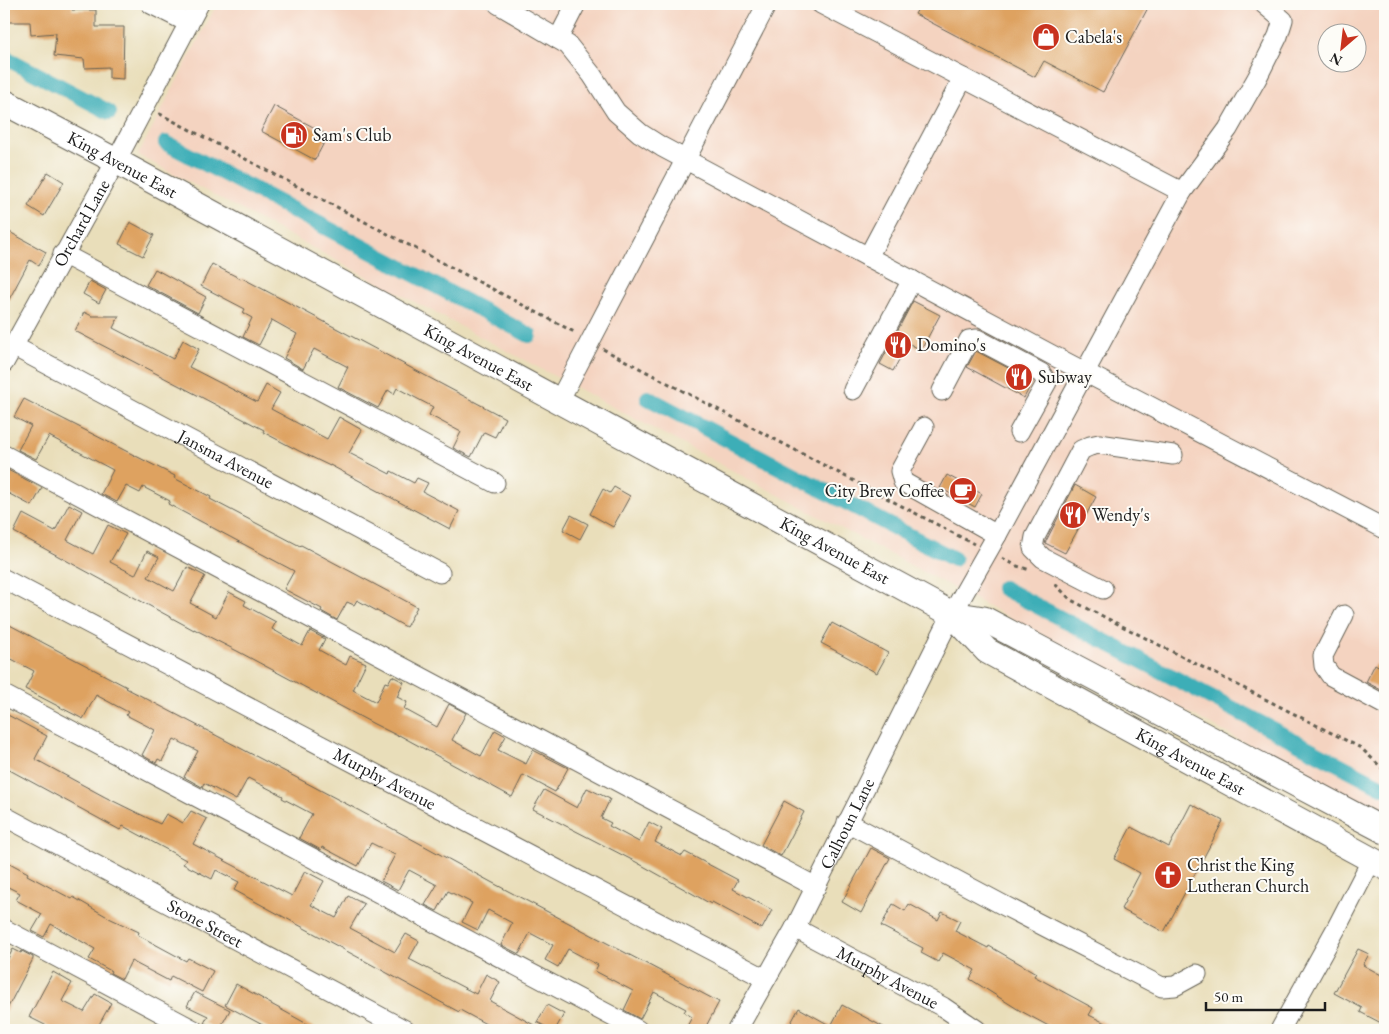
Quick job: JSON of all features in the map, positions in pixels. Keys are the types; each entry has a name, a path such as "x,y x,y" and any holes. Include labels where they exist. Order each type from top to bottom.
{"main road":[{"name":"King Avenue East","path":"4,102 952,614 987,651 1222,778 1381,860"},
{"name":"King Avenue East","path":"952,614 984,619 990,622 1385,831"},
{"path":"1222,778 1305,809 1352,830 1385,831"}],"street":[{"path":"151,4 189,23"},
{"name":"Orchard Lane","path":"4,363 116,161 199,4"},
{"path":"498,4 568,45 592,75 616,112 640,133 685,161 1385,529"},
{"path":"558,39 576,4"},
{"path":"559,401 767,4"},
{"path":"821,4 853,11 963,78 1182,192"},
{"name":"Calhoun Lane","path":"737,1030 795,928 952,614 1182,192 1228,129 1278,36 1283,20 1264,4"},
{"path":"868,257 963,78"},
{"path":"63,254 495,483"},
{"path":"853,390 912,280"},
{"path":"942,391 969,340 977,340 1041,373 1047,382 1019,432"},
{"name":"Jansma Avenue","path":"12,346 440,572"},
{"path":"924,428 900,471 903,482 992,543"},
{"path":"1103,589 1043,558 1033,548 1035,537 1081,450 1099,444 1173,455"},
{"path":"4,455 816,887"},
{"name":"Murphy Avenue","path":"4,579 766,979"},
{"path":"1344,615 1323,656 1324,666 1331,676 1385,705"},
{"path":"4,695 638,1030"},
{"name":"Stone Street","path":"4,816 405,1030"},
{"path":"847,822 1162,987 1176,986 1197,974"},
{"path":"1280,1030 1337,927 1381,860"},
{"name":"Murphy Avenue","path":"795,928 943,1006 977,1030"},
{"path":"4,929 194,1030"}],"path":[{"path":"156,122 160,114 591,341 992,543 1017,566 1035,571"},
{"path":"1051,580 1071,600 1361,748 1385,771"}],"shaded area":[{"path":"217,4 1373,4 1385,14 1385,817 138,155"}],"building":[{"path":"4,4 73,4 72,10 96,10 96,27 124,27 123,79 109,78 109,67 85,68 84,59 54,56 56,33 31,35 30,22 4,22"},
{"name":"Cabela's","path":"921,4 1150,4 1103,92 1044,61 1035,77 915,14"},
{"path":"274,106 328,135 315,160 261,131"},
{"path":"48,172 64,182 44,216 28,206"},
{"path":"130,222 154,235 143,256 119,244"},
{"path":"4,229 46,252 39,266 30,260 4,309"},
{"path":"212,264 242,278 505,418 495,437 484,432 471,457 453,448 461,432 429,415 433,407 397,388 394,394 388,390 378,408 338,387 348,367 314,349 303,369 284,358 297,334 272,320 259,345 243,337 252,318 243,313 245,309 201,286"},
{"path":"155,269 206,297 198,313 146,285"},
{"path":"90,281 106,290 99,303 83,294"},
{"path":"913,301 940,315 921,350 908,343 893,371 880,364"},
{"path":"84,312 92,316 119,316 113,328 173,359 183,340 199,349 189,367 257,402 266,385 280,393 271,409 327,439 339,417 362,430 349,453 390,474 391,471 414,483 417,478 428,483 423,492 459,511 450,529 330,465 263,432 264,430 75,331"},
{"path":"976,351 1033,381 1024,398 967,367"},
{"path":"24,399 175,476 174,478 211,497 210,499 417,607 406,627 357,600 354,605 347,602 337,620 321,611 322,609 284,589 294,571 168,504 170,501 143,487 140,493 126,486 117,502 101,494 113,470 49,436 36,459 18,450 31,426 14,417"},
{"path":"4,468 42,488 32,506 4,491"},
{"path":"947,475 982,494 975,507 940,488"},
{"path":"1075,485 1096,497 1065,553 1045,543"},
{"path":"614,487 630,496 613,527 590,514 603,489 610,493"},
{"path":"69,504 82,511 67,540 93,554 108,525 126,534 110,562 135,575 147,551 159,557 148,577 174,591 187,567 205,576 190,603 216,617 229,592 246,601 244,605 276,622 272,629 302,646 310,631 325,639 319,650 346,665 350,656 366,663 353,690 376,702 385,682 388,683 392,676 404,682 397,697 407,702 404,709 437,727 449,704 466,713 452,740 481,756 495,730 506,736 498,750 526,764 533,750 568,768 555,792 523,775 512,797 399,735 374,724 194,630 14,532 23,514 55,531"},
{"path":"571,515 588,524 580,539 563,530"},
{"path":"4,622 719,1002 704,1030 685,1030 692,1017 684,1012 686,1009 654,992 640,1019 624,1010 633,991 595,971 598,965 568,949 558,967 545,960 553,945 530,933 519,954 501,945 512,923 488,910 478,930 462,922 472,903 448,891 437,911 425,905 437,885 409,870 398,890 381,881 395,855 371,843 358,866 322,847 321,850 299,838 312,814 248,778 236,800 204,783 202,787 184,777 198,751 174,739 162,761 158,759 156,763 142,755 155,730 126,715 128,712 96,695 83,719 25,689 34,671 4,655"},
{"path":"832,623 888,653 877,673 821,643"},
{"path":"1375,664 1385,670 1385,692 1366,682"},
{"path":"4,713 47,736 35,759 160,824 166,814 183,823 191,811 207,819 193,844 292,896 305,871 324,881 311,905 336,918 348,896 364,904 350,928 395,952 406,934 419,941 409,959 476,994 486,974 500,982 490,1001 543,1030 497,1030 460,1010 459,1012 234,890 239,882 216,870 212,879 183,864 186,860 123,826 120,830 4,767"},
{"path":"587,788 610,799 601,818 611,823 609,826 639,842 649,822 662,829 655,842 682,856 685,852 738,880 733,889 772,910 762,929 712,902 711,904 636,862 533,809 544,790 577,808"},
{"path":"784,801 804,812 781,856 761,845"},
{"path":"1191,804 1223,821 1164,932 1121,909 1140,873 1114,859 1131,827 1169,847"},
{"path":"871,848 890,858 861,913 842,902"},
{"path":"4,860 28,873 27,875 72,899 73,897 111,919 139,932 138,935 186,961 188,958 213,971 202,992 171,976 169,981 131,961 122,979 89,959 95,949 51,924 44,937 32,931 42,914 16,900 20,893 4,885"},
{"path":"893,904 905,911 909,904 938,920 942,912 960,921 955,931 988,948 989,946 1036,973 1034,976 1093,1008 1089,1015 1119,1030 1056,1030 1019,1010 970,979 975,970 943,953 938,962 921,953 923,948 881,926"},
{"path":"13,949 21,953 22,951 33,957 33,959 4,1015 4,966"},
{"path":"1358,949 1369,954 1363,965 1385,977 1385,1025 1360,1012 1362,1008 1334,993"},
{"path":"53,972 72,983 62,1001 84,1012 95,994 111,1003 96,1030 55,1030 29,1017"},
{"path":"236,984 318,1030 272,1030 225,1005"},
{"path":"195,992 230,1010 219,1030 204,1023 208,1016 187,1006"},
{"path":"547,1005 564,1014 555,1030 537,1022"},
{"path":"842,1005 889,1030 787,1030 799,1008 831,1026"}],"waterway":[{"path":"4,57 109,112"},
{"path":"166,143 529,335"},
{"path":"648,398 954,559"},
{"path":"1003,588 1382,787"}],"place":[{"name":"Cabela's","path":"1046,37"},
{"name":"Sam's Club","path":"294,135"},
{"name":"Domino's","path":"898,345"},
{"name":"Subway","path":"1019,377"},
{"name":"City Brew Coffee","path":"963,491"},
{"name":"Wendy's","path":"1073,515"},
{"name":"Christ the King Lutheran Church","path":"1168,875"}]}
